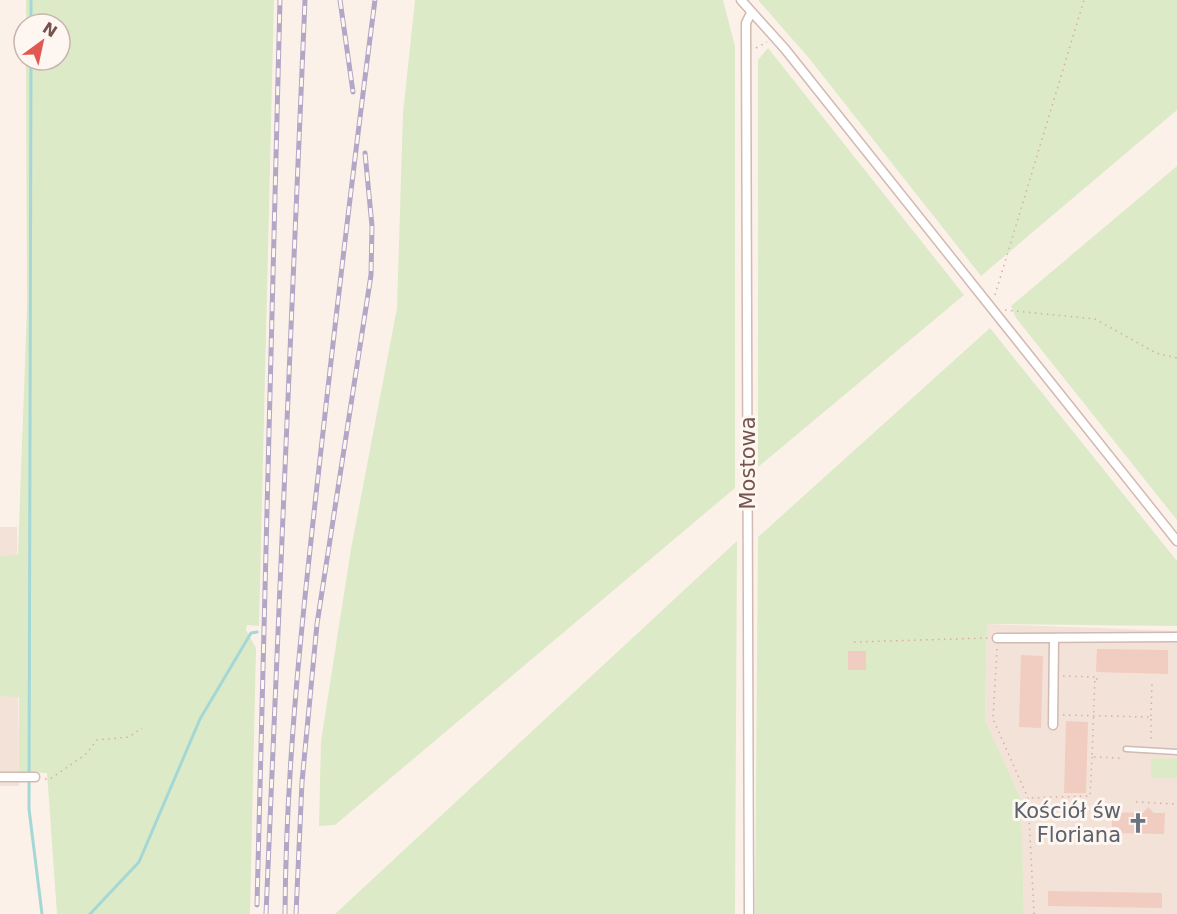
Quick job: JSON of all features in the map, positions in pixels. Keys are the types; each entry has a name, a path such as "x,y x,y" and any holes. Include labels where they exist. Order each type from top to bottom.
{"street":[{"path":"741,0 785,49 1177,541"},
{"name":"Mostowa","path":"749,914 746,23 751,13"},
{"path":"997,638 1177,637"},
{"path":"1053,725 1054,638"},
{"path":"0,777 30,777"}],"lane":[{"path":"1126,749 1177,752"}],"path":[{"path":"1084,0 991,308 1095,320 1156,353 1177,358"},
{"path":"747,56 760,44 772,43"},
{"path":"854,642 936,637 997,638 993,718 1028,798 1034,914"},
{"path":"1053,676 1102,679"},
{"path":"1028,798 1090,796 1095,679"},
{"path":"1150,750 1152,682"},
{"path":"1053,715 1151,717"},
{"path":"30,777 50,779 85,755 97,740 129,738 142,728"},
{"path":"1092,757 1119,758 1126,749"},
{"path":"1136,802 1177,804"}],"shaded area":[{"path":"0,527 17,527 19,786 0,786"},
{"path":"987,624 1177,631 1177,914 1024,914 1021,799 985,720"}],"green space":[{"path":"26,0 274,0 259,626 247,625 246,630 256,648 250,914 57,914 47,773 19,772 19,697 0,696 0,556 18,555 27,307 26,72 72,72 72,12 26,12"},
{"path":"415,0 723,0 735,46 735,488 335,825 319,826 321,741 351,549 397,308 403,113"},
{"path":"758,0 1177,0 1177,110 981,276 808,57"},
{"path":"768,48 964,295 758,467 758,60"},
{"path":"1177,166 1177,520 1016,318 1011,306"},
{"path":"990,328 1177,561 1177,626 987,624 985,720 1021,799 1024,914 755,914 758,537"},
{"path":"737,541 735,914 335,914"},
{"path":"1151,758 1177,759 1177,778 1151,778"}],"building":[{"path":"1097,649 1168,650 1168,674 1096,672"},
{"path":"848,651 866,651 866,670 848,670"},
{"path":"1021,655 1043,656 1041,728 1019,727"},
{"path":"1066,721 1088,722 1086,793 1064,793"},
{"name":"Kościół św Floriana","path":"1148,807 1154,813 1165,813 1164,834 1112,833 1112,812 1143,813"},
{"path":"1048,891 1162,893 1162,908 1048,906"}],"waterway":[{"path":"31,0 31,12"},
{"path":"31,72 29,809 42,914"},
{"path":"90,914 139,862 200,719 251,633 257,632"}],"railway":[{"path":"257,905 280,0"},
{"path":"266,914 305,0"},
{"path":"340,0 353,92"},
{"path":"285,914 288,800 302,629 375,0"},
{"path":"296,914 302,782 317,624 371,275 372,226 365,153"}],"place":[{"name":"Kościół św Floriana","path":"1138,823"}]}
